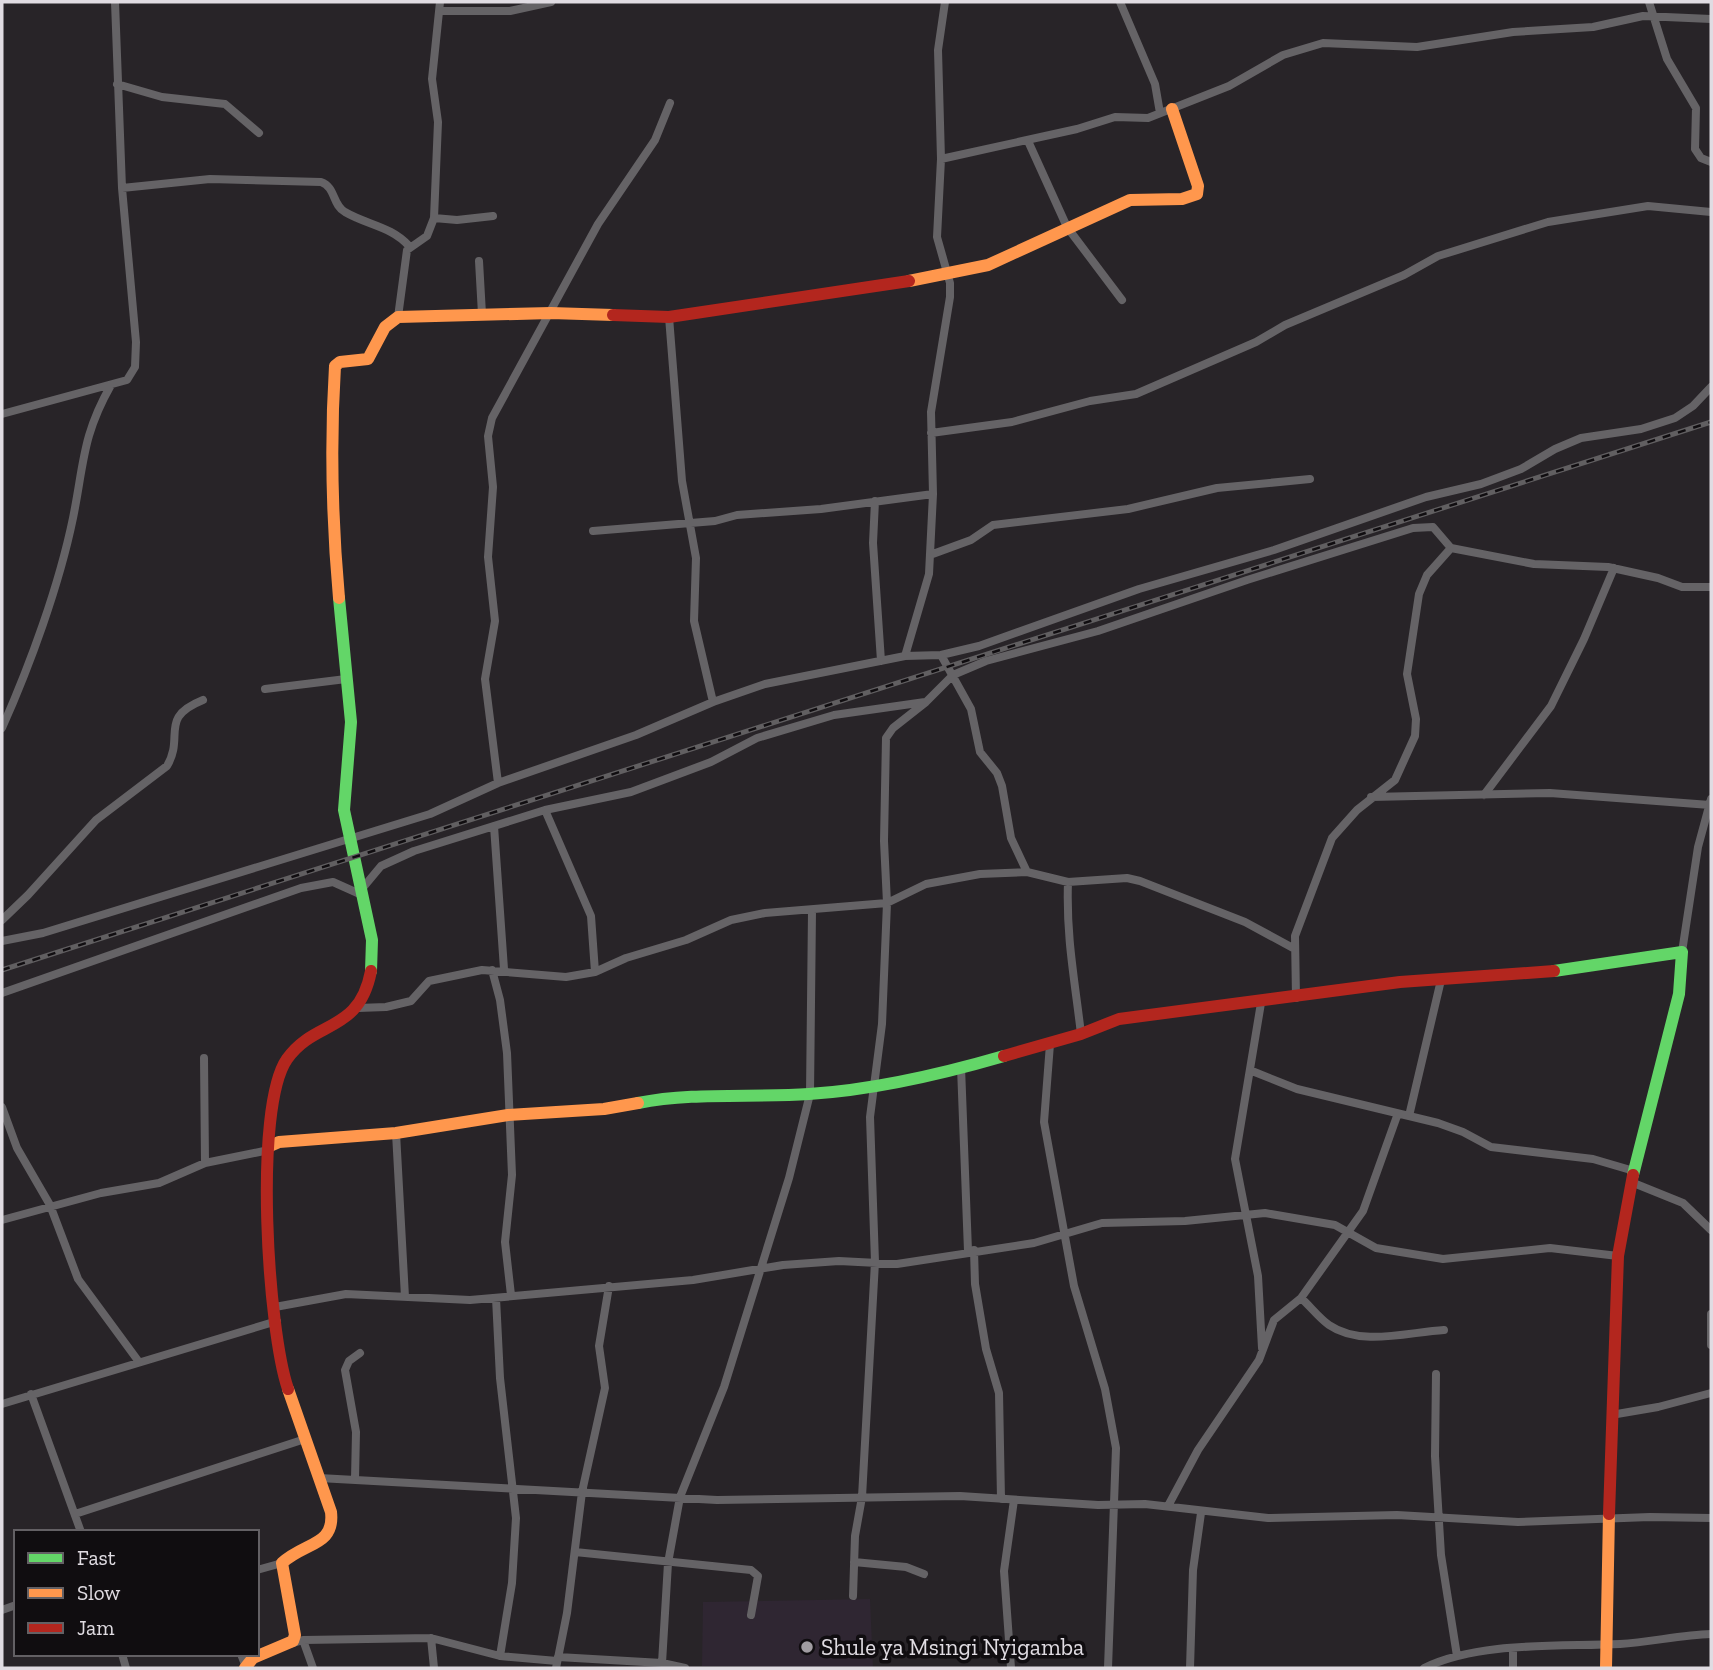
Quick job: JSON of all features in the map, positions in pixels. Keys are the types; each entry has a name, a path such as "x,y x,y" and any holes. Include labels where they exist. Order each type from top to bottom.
{"street":[{"path":"2,414 111,385 131,376 137,358 122,188 115,2"},
{"path":"398,317 405,256 409,246 427,236 434,218 438,122 432,79 439,6 510,11 551,2"},
{"path":"905,656 926,586 930,555 933,494 931,412 950,297 947,273 937,237 941,159 938,50 944,2"},
{"path":"358,1008 368,985 372,940 344,803 351,722 331,514 330,445 334,373 337,363 368,359 385,327 398,317 551,313 670,317 797,300 988,265 1067,228 1148,196 1188,199 1197,194 1198,186 1120,2"},
{"path":"1649,2 1673,72 1696,108 1695,149 1701,158 1711,162"},
{"path":"941,159 1028,141 1115,117 1148,118 1229,86 1283,55 1323,43 1417,47 1513,32 1592,27 1653,16 1711,19"},
{"path":"117,84 162,97 225,104 259,133"},
{"path":"498,783 485,679 495,621 489,580 488,527 493,487 488,436 492,418 598,225 655,141 670,103"},
{"path":"1028,141 1067,228 1122,300"},
{"path":"122,188 209,179 321,182 332,190 336,202 345,212 390,230 409,246"},
{"path":"931,433 1012,422 1090,401 1136,394 1256,342 1285,325 1404,275 1438,256 1548,222 1648,206 1711,212"},
{"path":"434,218 457,220 493,216"},
{"path":"479,261 482,314"},
{"path":"670,317 682,481 696,558 694,621 713,702"},
{"path":"2,728 60,572 73,520 85,442 111,385"},
{"path":"2,941 43,933 430,814 498,783 636,735 713,702 765,684 905,656 940,655 979,646 1139,589 1274,550 1426,498 1481,484 1521,469 1555,449 1581,439 1661,424 1686,413 1711,387"},
{"path":"930,555 971,540 993,525 1128,509 1217,488 1310,479"},
{"path":"593,531 933,494"},
{"path":"875,501 873,542 881,662"},
{"path":"853,1596 862,1497 875,1262 870,1117 882,1024 887,903 884,841 886,738 892,728 926,702 953,675 986,661 1098,631 1247,580 1413,528 1433,527 1451,548 1534,564 1614,568 1658,578 1682,587 1711,587"},
{"path":"1297,998 1293,948 1302,913 1332,838 1371,797 1395,780 1415,736 1408,674 1419,594 1427,575 1451,548"},
{"path":"1484,795 1551,706 1574,661 1614,568"},
{"path":"940,655 971,709 980,752 997,773 1002,786 1007,821 1027,872"},
{"path":"265,689 346,679"},
{"path":"2,920 96,820 167,766 176,718 188,707 203,701"},
{"path":"362,893 381,866 390,861 545,810 641,789 711,762 757,738 834,715 926,702"},
{"path":"1371,797 1583,794 1710,802 1698,847 1676,1008 1632,1177 1618,1256 1611,1415 1606,1668"},
{"path":"545,810 585,896 591,916 595,972"},
{"path":"494,826 504,969"},
{"path":"259,1569 282,1563 294,1552 325,1538 332,1531 331,1513 284,1378 267,1255 270,1148 277,1081 285,1061 311,1038 358,1008 386,1007 411,1001 434,979 492,970 504,969 526,975 566,977 595,972 625,958 686,940 732,920 765,913 887,903 926,884 980,874 1027,872 1068,882 1116,878 1140,881 1245,922 1267,937 1293,948"},
{"path":"2,993 301,888 333,882 362,893"},
{"path":"1068,882 1070,967 1078,1002 1081,1034"},
{"path":"662,1663 668,1563 680,1497 724,1387 789,1178 810,1094 812,911"},
{"path":"2,1220 51,1205 159,1183 205,1163 294,1141 396,1133 508,1115 604,1109 668,1097 810,1094 872,1086 961,1068 1050,1044 1119,1019 1441,979 1537,973 1682,952"},
{"path":"492,970 505,1025 512,1175 505,1242 511,1295"},
{"path":"1409,1116 1441,979"},
{"path":"1261,1003 1236,1159 1258,1276 1263,1352"},
{"path":"1050,1044 1044,1122 1063,1235 1080,1312 1105,1389 1115,1448 1108,1668"},
{"path":"204,1058 205,1163"},
{"path":"961,1068 971,1251 986,1352 999,1393 1001,1499"},
{"path":"1252,1071 1297,1089 1463,1132 1491,1147 1568,1155 1632,1177 1683,1203 1711,1230"},
{"path":"2,1107 18,1148 51,1205 78,1279 139,1362"},
{"path":"1168,1506 1198,1450 1263,1352 1274,1320 1301,1297 1363,1211 1397,1115"},
{"path":"396,1133 405,1297"},
{"path":"275,1307 346,1294 470,1300 693,1280 794,1264 911,1262 1034,1243 1102,1223 1185,1221 1265,1213 1318,1221 1349,1231 1364,1243 1376,1248 1443,1259 1550,1248 1618,1256"},
{"path":"557,1662 582,1492 605,1388 599,1346 609,1286"},
{"path":"1301,1297 1329,1325 1354,1334 1374,1338 1444,1330"},
{"path":"496,1298 500,1378 516,1518 514,1560 500,1656"},
{"path":"1711,1314 1711,1345"},
{"path":"2,1404 277,1321"},
{"path":"355,1479 356,1432 345,1370 349,1361 360,1353"},
{"path":"1436,1374 1441,1555 1457,1656"},
{"path":"1611,1415 1658,1408 1711,1393"},
{"path":"31,1394 80,1530"},
{"path":"75,1514 305,1439"},
{"path":"319,1478 680,1497 960,1496 1168,1506 1201,1513 1278,1518 1397,1515 1518,1522 1711,1518"},
{"path":"1012,1668 1004,1571 1014,1500"},
{"path":"1190,1668 1193,1570 1201,1513"},
{"path":"575,1552 743,1569 757,1573 751,1615"},
{"path":"854,1562 906,1567 924,1574"},
{"path":"282,1563 295,1635 290,1644"},
{"path":"1424,1668 1457,1656 1711,1634"},
{"path":"430,1638 435,1668"},
{"path":"259,1656 303,1640 430,1638 500,1656 625,1665 662,1663 685,1668"},
{"path":"303,1640 313,1668"},
{"path":"1513,1650 1513,1668"}],"shaded area":[{"path":"870,1599 873,1668 702,1666 703,1602"}],"railway":[{"path":"2,970 1711,422"}],"traffic: fast":[{"path":"339,598 351,722 344,810 372,940 371,971"},
{"path":"1554,971 1682,952 1679,994 1633,1175"},
{"path":"638,1103 680,1098 788,1095 858,1089 932,1075 1004,1056"}],"traffic: slow":[{"path":"909,281 988,265 1130,200 1182,199 1197,194 1198,186 1172,109"},
{"path":"339,598 332,482 335,366 340,362 368,359 385,327 398,317 551,313 613,315"},
{"path":"270,1146 279,1142 396,1133 508,1115 604,1109 638,1103"},
{"path":"259,1655 293,1641 295,1635 282,1563 323,1538 331,1523 331,1512 288,1389"},
{"path":"1606,1668 1609,1514"},
{"path":"245,1668 258,1656"}],"traffic: jam":[{"path":"613,315 669,317 909,281"},
{"path":"288,1389 275,1320 267,1221 270,1123 276,1085 287,1059 298,1046 347,1016 357,1006 371,971"},
{"path":"1004,1056 1081,1034 1119,1019 1400,982 1554,971"},
{"path":"1609,1514 1618,1256 1633,1175"}],"place":[{"name":"Shule ya Msingi Nyigamba","path":"807,1647"}]}
